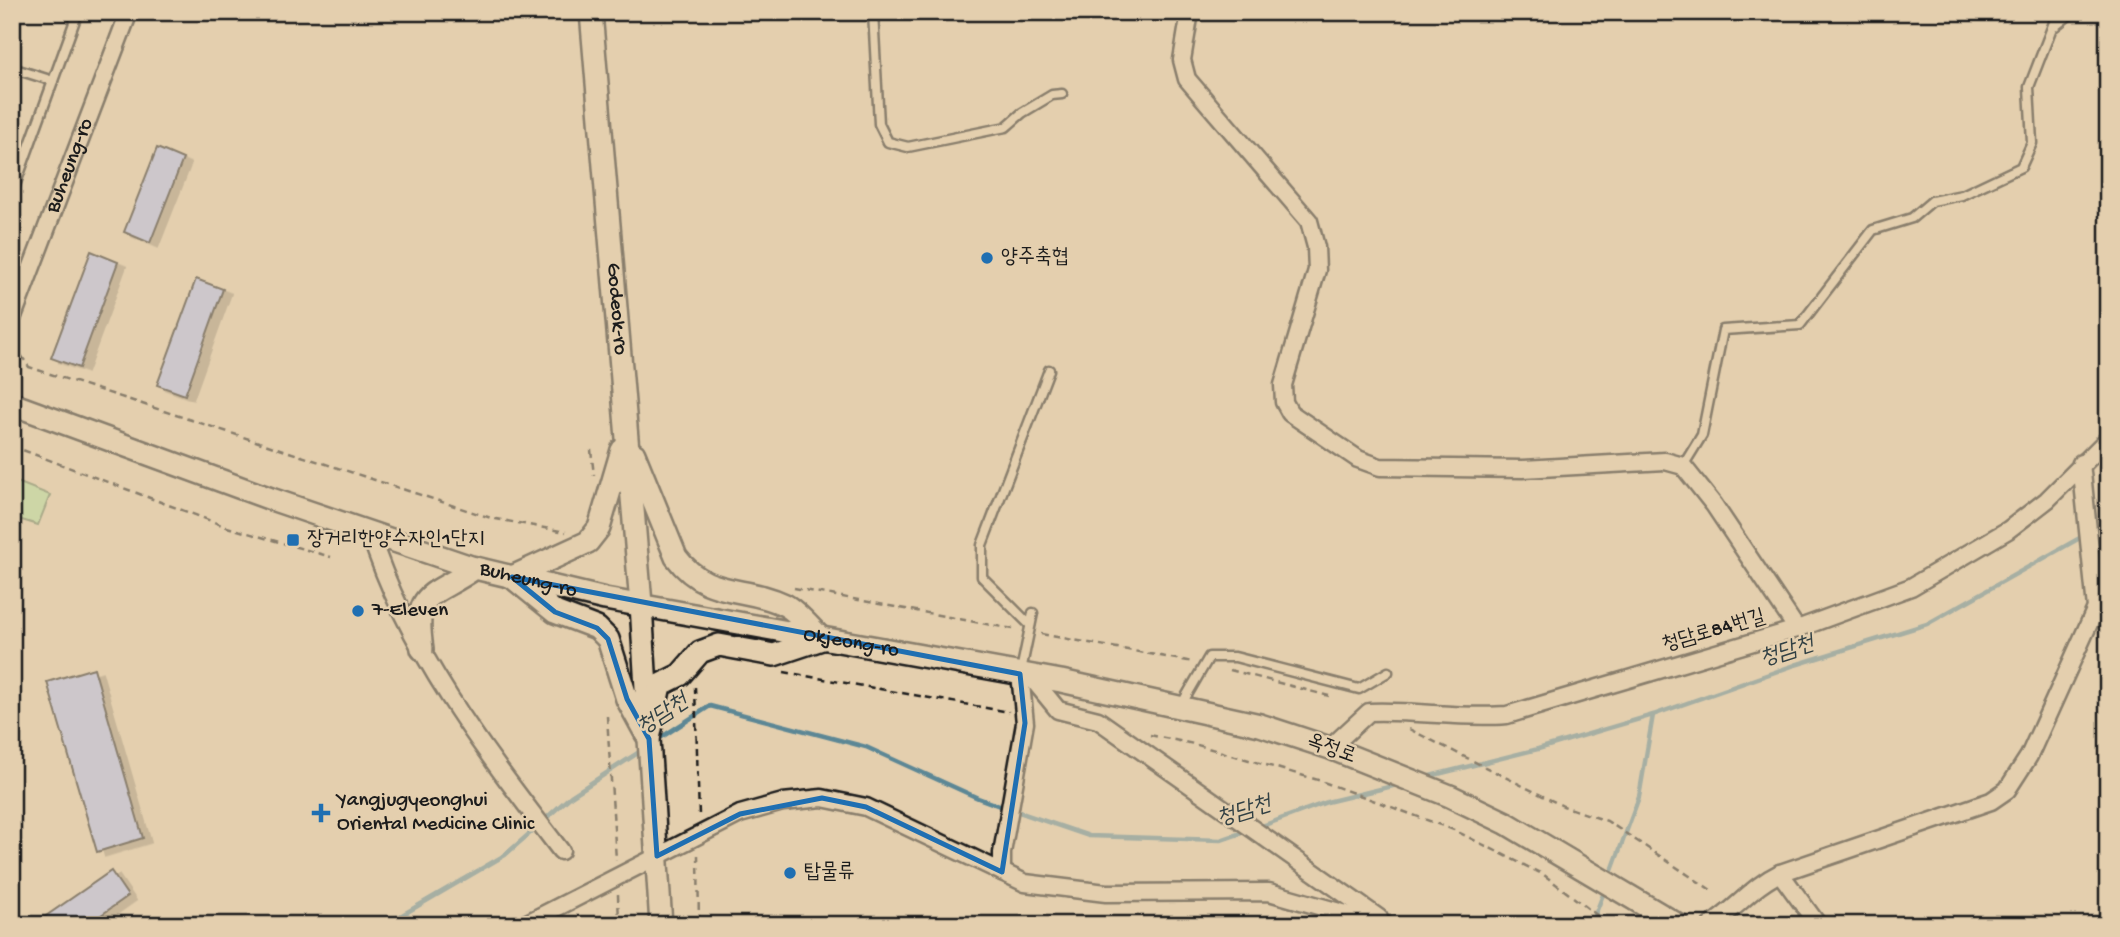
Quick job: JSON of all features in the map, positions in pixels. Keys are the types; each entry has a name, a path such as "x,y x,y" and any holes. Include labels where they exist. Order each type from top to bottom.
{"main road":[{"name":"Godeok-ro","path":"591,12 641,604"},
{"name":"Buheung-ro","path":"12,404 475,568 605,599 641,604"},
{"path":"626,436 599,528 588,542 512,577 555,611 597,628 608,639 627,699 649,738"},
{"path":"626,436 676,557 693,577 722,589 786,605 822,639 774,655 719,645 700,652 680,675 660,685 649,738"},
{"path":"422,649 418,620 419,608 426,597 475,568"},
{"path":"641,604 661,925"},
{"name":"Okjeong-ro","path":"641,604 1026,675"},
{"name":"옥정로","path":"1026,675 1260,725 1340,752 1461,801 1584,868 1677,924"}],"street":[{"name":"Buheung-ro","path":"12,319 129,12"},
{"path":"1190,12 1182,60 1187,79 1309,220 1317,247 1317,270 1283,385 1284,401 1290,413 1358,460 1380,467 1523,469 1665,461 1683,466 1714,505 1797,629"},
{"name":"청담로84번길","path":"1340,752 1369,712 1404,710 1484,717 1507,715 1797,629 1910,587 1973,553 2047,500 2081,463 2108,439"},
{"path":"1711,925 1734,910 1755,888 1780,873 1970,809 1991,801 2007,790 2029,756 2100,598 2081,463"},
{"path":"370,533 383,573 422,649 459,712 561,851"},
{"path":"1002,872 1002,853 1024,717 1026,675"},
{"path":"1026,675 1058,710 1098,720 1387,925"},
{"path":"523,925 740,814 783,802 822,798 866,807 1025,883 1106,893 1269,892 1387,925"},
{"path":"1780,873 1818,925"}],"lane":[{"path":"12,194 78,12"},
{"path":"873,12 879,124 888,142 908,147 1006,127 1022,113 1052,95 1062,94"},
{"path":"1683,466 1702,435 1723,330 1800,325 1873,230 1912,218 1932,201 1962,195 2021,167 2032,143 2029,87 2058,12"},
{"path":"2052,29 2073,12"},
{"path":"12,68 53,81"},
{"path":"12,268 29,273"},
{"path":"1030,629 982,577 982,545 1049,370"},
{"path":"1026,675 1033,612"},
{"path":"1180,707 1209,657 1235,657 1359,690 1388,672"}],"path":[{"path":"21,355 29,367 392,487 491,518 569,532"},
{"path":"12,446 227,527 331,557"},
{"path":"788,587 1030,629 1205,665 1329,696"},
{"path":"775,670 1024,717"},
{"path":"695,681 700,806 699,925"},
{"path":"607,716 614,825"},
{"path":"1416,733 1559,802 1607,821 1711,890"},
{"path":"1149,735 1194,744 1318,780 1454,830 1544,875 1610,925"}],"highlighted area":[{"path":"512,577 1020,674 1025,723 1002,872 866,807 822,798 740,814 657,856 649,739 627,699 608,639 597,628 555,612"}],"green space":[{"path":"12,480 50,495 38,525 12,517"}],"building":[{"path":"157,148 183,159 150,243 124,232"},
{"path":"91,251 118,262 79,368 51,358"},
{"path":"196,279 223,289 185,395 157,385"},
{"path":"94,668 143,838 97,852 47,682"},
{"path":"111,871 128,896 87,925 33,925"}],"waterway":[{"name":"청담천","path":"2093,531 2108,522"},
{"name":"청담천","path":"1426,777 1538,749 1653,715 1795,665 1927,624 2085,535"},
{"name":"청담천","path":"657,740 710,706 866,747 1005,808"},
{"path":"1610,876 1639,797 1653,715"},
{"name":"청담천","path":"543,821 571,796 644,749"},
{"name":"청담천","path":"1259,827 1327,802 1401,784"},
{"name":"청담천","path":"1013,810 1089,836 1221,840 1247,831"},
{"name":"청담천","path":"385,925 505,855 537,827"},
{"path":"1591,925 1606,887"}],"place":[{"name":"양주축협","path":"987,258"},
{"name":"장거리한양수자인1단지","path":"293,540"},
{"name":"7-Eleven","path":"358,611"},
{"name":"Yangjugyeonghui Oriental Medicine Clinic","path":"321,813"},
{"name":"탑물류","path":"790,873"}]}
